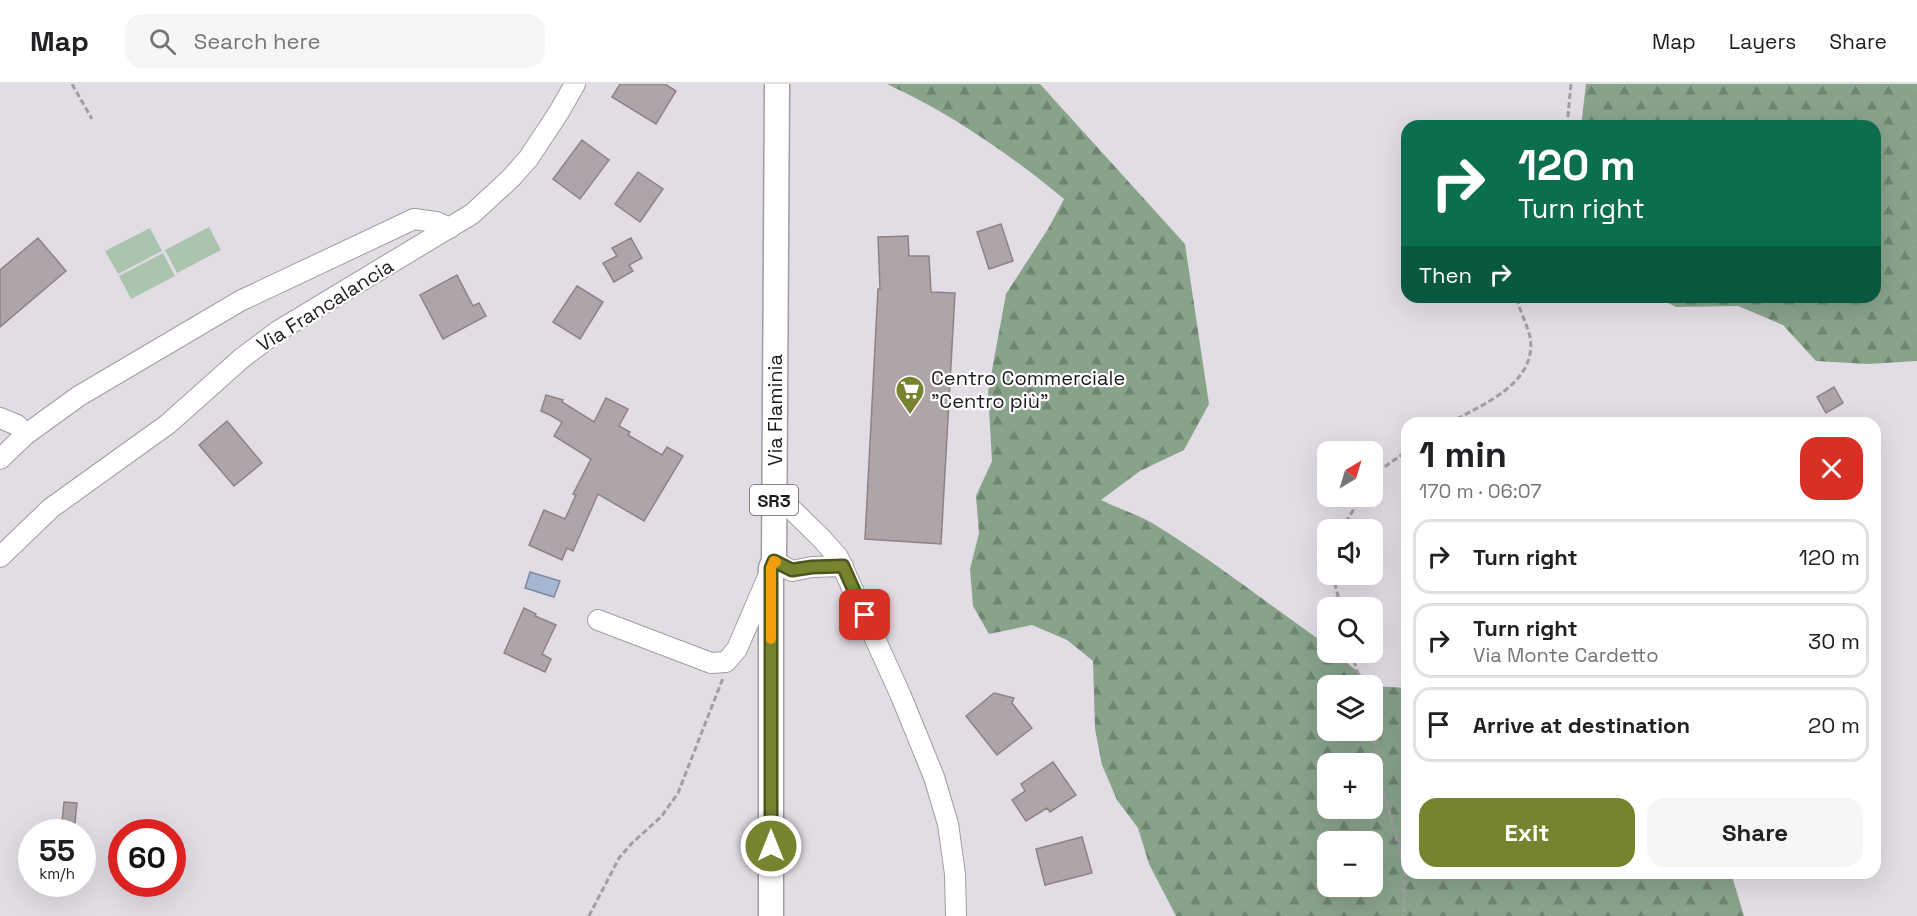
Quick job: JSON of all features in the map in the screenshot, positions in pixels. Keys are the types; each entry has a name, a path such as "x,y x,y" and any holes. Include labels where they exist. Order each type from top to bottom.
{"main road":[{"name":"Via Flaminia","path":"771,916 777,84"}],"street":[{"name":"Via Francalancia","path":"0,556 51,508 168,424 237,363 278,331 472,214 519,170 559,112 575,84"},
{"path":"0,459 25,435 79,396 240,301 414,219 436,222 450,228"},
{"path":"0,418 17,425 25,435"},
{"path":"774,492 832,549 843,566 901,696 938,789 952,843 956,916"},
{"path":"774,524 788,517 801,518"},
{"path":"597,620 711,663 721,664 731,658 737,649 772,564 792,570 843,566"}],"path":[{"path":"72,84 92,119"},
{"path":"1568,120 1571,84"},
{"path":"1460,417 1508,388 1522,374 1528,363 1531,350 1530,336 1519,303"},
{"path":"1383,468 1401,455"},
{"path":"588,916 619,858 632,843 662,817 678,793 731,658"},
{"path":"1374,741 1382,784 1401,855"},
{"path":"1404,879 1404,916"}],"green space":[{"path":"887,84 1040,84 1185,244 1209,404 1184,450 1140,471 1101,500 1152,523 1197,552 1317,638 1317,663 1348,663 1361,675 1317,675 1317,741 1383,741 1383,687 1401,688 1401,879 1733,879 1744,916 1176,916 1149,864 1138,828 1117,800 1102,765 1095,729 1093,661 1067,640 1032,625 989,634 973,606 970,569 979,533 976,496 992,461 988,392 1006,294 1048,229 1064,199 1022,166 957,122"},
{"path":"1586,84 1917,84 1917,361 1868,364 1816,361 1783,325 1738,306 1676,307 1668,303 1881,303 1881,120 1582,120"},
{"path":"209,227 221,250 177,273 165,250"},
{"path":"150,228 162,251 118,274 105,251"},
{"path":"163,253 175,276 131,299 119,276"}],"water":[{"path":"530,572 560,581 554,597 525,588"}],"building":[{"path":"620,84 665,84 676,91 656,124 612,97"},
{"path":"582,140 609,160 580,199 553,179"},
{"path":"638,172 663,189 640,222 615,204"},
{"path":"1001,224 1013,261 989,269 977,232"},
{"name":"Centro Commerciale \"Centro più\"","path":"908,236 909,256 929,256 931,292 955,293 941,544 865,539 878,289 880,289 878,237"},
{"path":"38,238 66,271 0,327 0,270"},
{"path":"631,238 642,258 629,265 633,271 614,282 603,263 617,256 612,248"},
{"path":"457,275 473,306 479,303 486,316 443,339 420,295"},
{"path":"577,286 603,302 580,339 553,322"},
{"path":"1834,387 1843,403 1826,413 1817,397"},
{"path":"546,395 563,400 562,402 594,422 606,398 628,409 619,426 630,432 628,435 662,455 667,447 683,456 644,521 598,494 573,551 567,548 562,560 529,545 544,510 565,519 576,495 573,494 591,459 554,436 562,422 541,411"},
{"path":"227,421 262,463 234,486 199,445"},
{"path":"524,608 536,614 535,616 556,625 542,654 551,659 545,672 504,653"},
{"path":"994,693 1014,698 1012,703 1032,728 997,755 966,716"},
{"path":"1053,762 1076,795 1050,812 1047,808 1026,821 1012,800 1025,791 1021,784"},
{"path":"64,802 77,803 75,819 62,819"},
{"path":"1082,837 1092,873 1045,885 1036,849"}],"slow traffic":[{"path":"771,639 771,568 774,561 776,562"}],"place":[{"name":"Centro Commerciale \"Centro più\"","path":"910,416"}],"route":[{"path":"771,846 771,568 774,561 792,570 843,566 865,615"}]}
